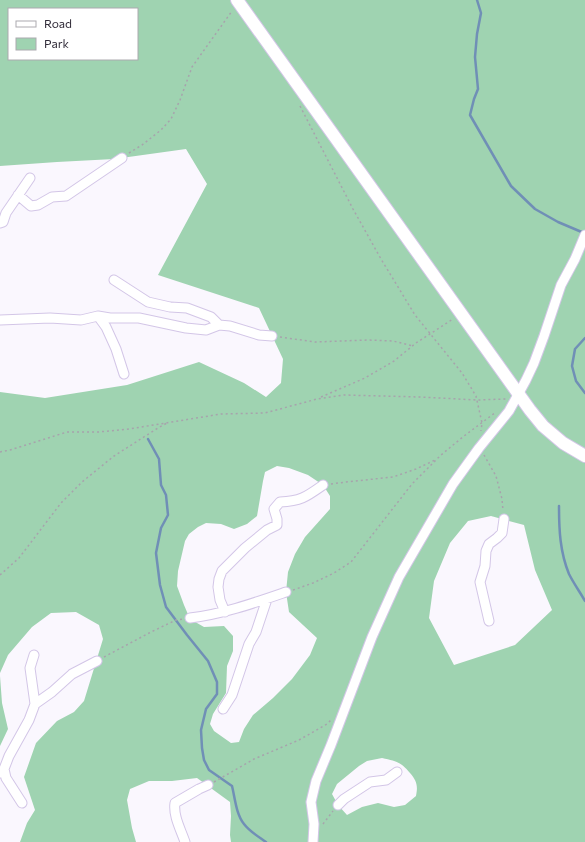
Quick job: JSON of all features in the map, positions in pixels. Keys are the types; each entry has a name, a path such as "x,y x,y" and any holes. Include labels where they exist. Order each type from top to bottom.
{"main road":[{"path":"237,0 461,314 517,396 543,426 563,443 585,456"}],"street":[{"path":"18,195 31,206 38,205 52,197 66,196 122,158"},
{"path":"0,223 3,222 6,214 30,178"},
{"path":"313,842 314,824 311,802 316,781 331,746 372,637 399,577 453,484 479,448 509,411 526,380 534,363 561,285 575,259 585,235"},
{"path":"114,280 148,302 170,307 187,308 211,317 219,325"},
{"path":"98,316 106,327 116,349 124,374"},
{"path":"0,320 50,318 81,320 98,316 110,318 139,318 186,328 206,330 219,325 230,326 259,335 272,336"},
{"path":"225,612 220,600 218,587 218,579 222,571 245,548 267,530 277,525 274,509 280,502 293,501 307,496 323,485"},
{"path":"489,622 480,582 485,566 486,551 489,544 502,533 504,519"},
{"path":"190,618 225,612 286,592"},
{"path":"223,709 232,695 249,644 256,632 267,599"},
{"path":"22,803 2,771 29,720 35,704 30,668 34,655"},
{"path":"35,704 52,692 72,674 96,661"},
{"path":"338,805 344,799 370,782 386,780 397,772"},
{"path":"185,842 174,809 175,803 208,785"}],"path":[{"path":"122,158 142,145 171,120 192,67 232,11 235,15"},
{"path":"298,103 353,209 415,315 462,373 476,396 482,423 479,448 496,476 502,499 504,519"},
{"path":"317,399 365,378 394,361 412,346 461,314"},
{"path":"272,336 315,342 368,340 394,341 412,346"},
{"path":"0,452 67,432 98,432 129,429 221,414 265,413 317,399 344,395 477,400 517,396"},
{"path":"286,592 314,583 351,562 412,484 437,459 497,411"},
{"path":"0,575 19,558 60,504 82,482 114,456 170,422"},
{"path":"323,485 393,477 416,469 437,459"},
{"path":"96,661 167,624 176,620 190,618"},
{"path":"208,785 254,759 299,740 332,720"},
{"path":"320,827 338,805"}],"green space":[{"path":"0,0 585,0 585,842 231,842 230,802 197,778 172,781 149,781 130,789 127,800 136,842 20,842 27,823 35,810 24,777 36,743 57,721 74,712 84,701 103,639 99,625 76,612 51,613 32,627 8,655 0,673 0,392 45,398 127,385 199,362 244,383 266,397 281,383 283,359 259,308 158,275 207,184 186,149 114,159 0,166","holes":["277,466 289,468 308,475 323,485 330,496 330,509 305,537 295,554 288,572 286,592 289,612 317,638 310,655 292,679 253,715 244,729 239,742 231,743 214,731 210,724 213,714 226,693 227,666 233,651 233,636 224,626 204,627 190,619 177,586 178,571 185,541 189,534 198,527 206,523 221,524 234,529 247,524 257,516 265,472","491,516 524,525 535,570 552,610 515,645 454,665 429,618 434,581 450,543 468,521","382,758 395,761 404,766 416,781 416,796 405,805 394,807 378,803 362,807 347,815 338,805 332,794 337,784 367,761"]},
{"path":"0,676 2,703 8,729 0,746"}],"waterway":[{"path":"477,0 481,13 475,57 478,89 470,115 511,186 535,209 558,222 584,233"},
{"path":"585,338 575,349 572,366 576,381 585,393"},
{"path":"148,439 159,459 161,485 166,495 168,515 161,528 156,553 160,585 166,607 208,661 217,682 217,694 206,709 201,730 204,760 209,770 232,786 237,811 246,827 266,842"},
{"path":"559,506 560,532 566,566 585,601"}]}
